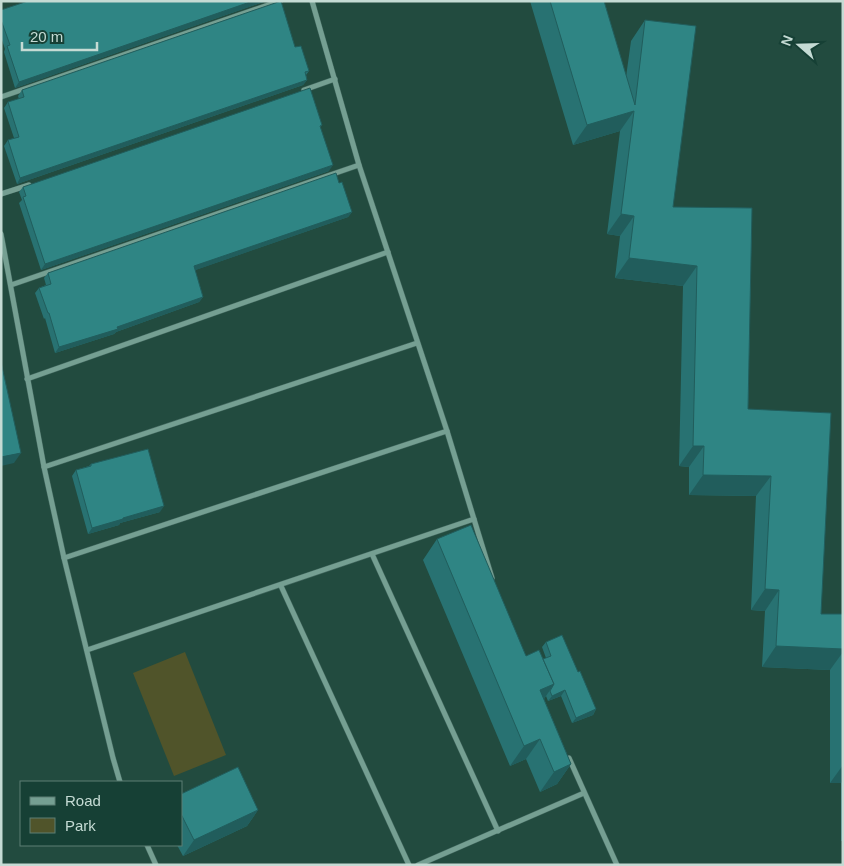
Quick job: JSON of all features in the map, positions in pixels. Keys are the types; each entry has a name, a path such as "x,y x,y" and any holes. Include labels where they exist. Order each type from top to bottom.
{"street":[{"path":"1,97 280,1"},
{"path":"312,1 360,165 496,588"},
{"path":"298,92 335,79"},
{"path":"11,285 360,165"},
{"path":"1,194 38,182"},
{"path":"1,234 44,467 64,558 120,781"},
{"path":"27,379 388,252"},
{"path":"44,467 417,343"},
{"path":"64,558 447,431"},
{"path":"87,650 281,586 474,519"},
{"path":"372,554 498,831"},
{"path":"281,586 409,865"},
{"path":"565,750 617,865"},
{"path":"418,865 584,793"},
{"path":"147,846 156,865"}],"green space":[{"path":"185,652 226,755 174,776 133,673"}],"building":[{"path":"28,1 253,1 19,82 7,46 10,45 1,20 1,10"},
{"path":"281,1 295,47 301,46 309,71 305,72 307,80 20,178 8,140 19,137 8,102 24,97 22,90"},
{"path":"550,1 604,1 635,105 645,20 696,26 673,207 752,208 748,409 831,413 821,614 843,614 843,649 776,646 779,590 765,589 771,476 703,475 704,446 693,446 697,266 629,258 634,216 621,214 634,111 587,125"},
{"path":"310,88 333,165 45,264 23,197 26,196 23,187"},
{"path":"336,173 339,183 342,182 352,212 194,266 203,297 117,327 118,329 59,347 39,288 51,284 48,273"},
{"path":"1,362 21,453 1,457"},
{"path":"148,449 164,506 92,528 76,470 91,466 91,464"},
{"path":"471,525 526,656 539,650 554,684 540,690 571,764 554,772 540,739 524,746 437,539"},
{"path":"562,635 596,709 576,718 565,690 552,696 550,691 554,684 543,659 551,656 546,642"},
{"path":"238,767 258,810 194,840 182,816 182,794"}]}
